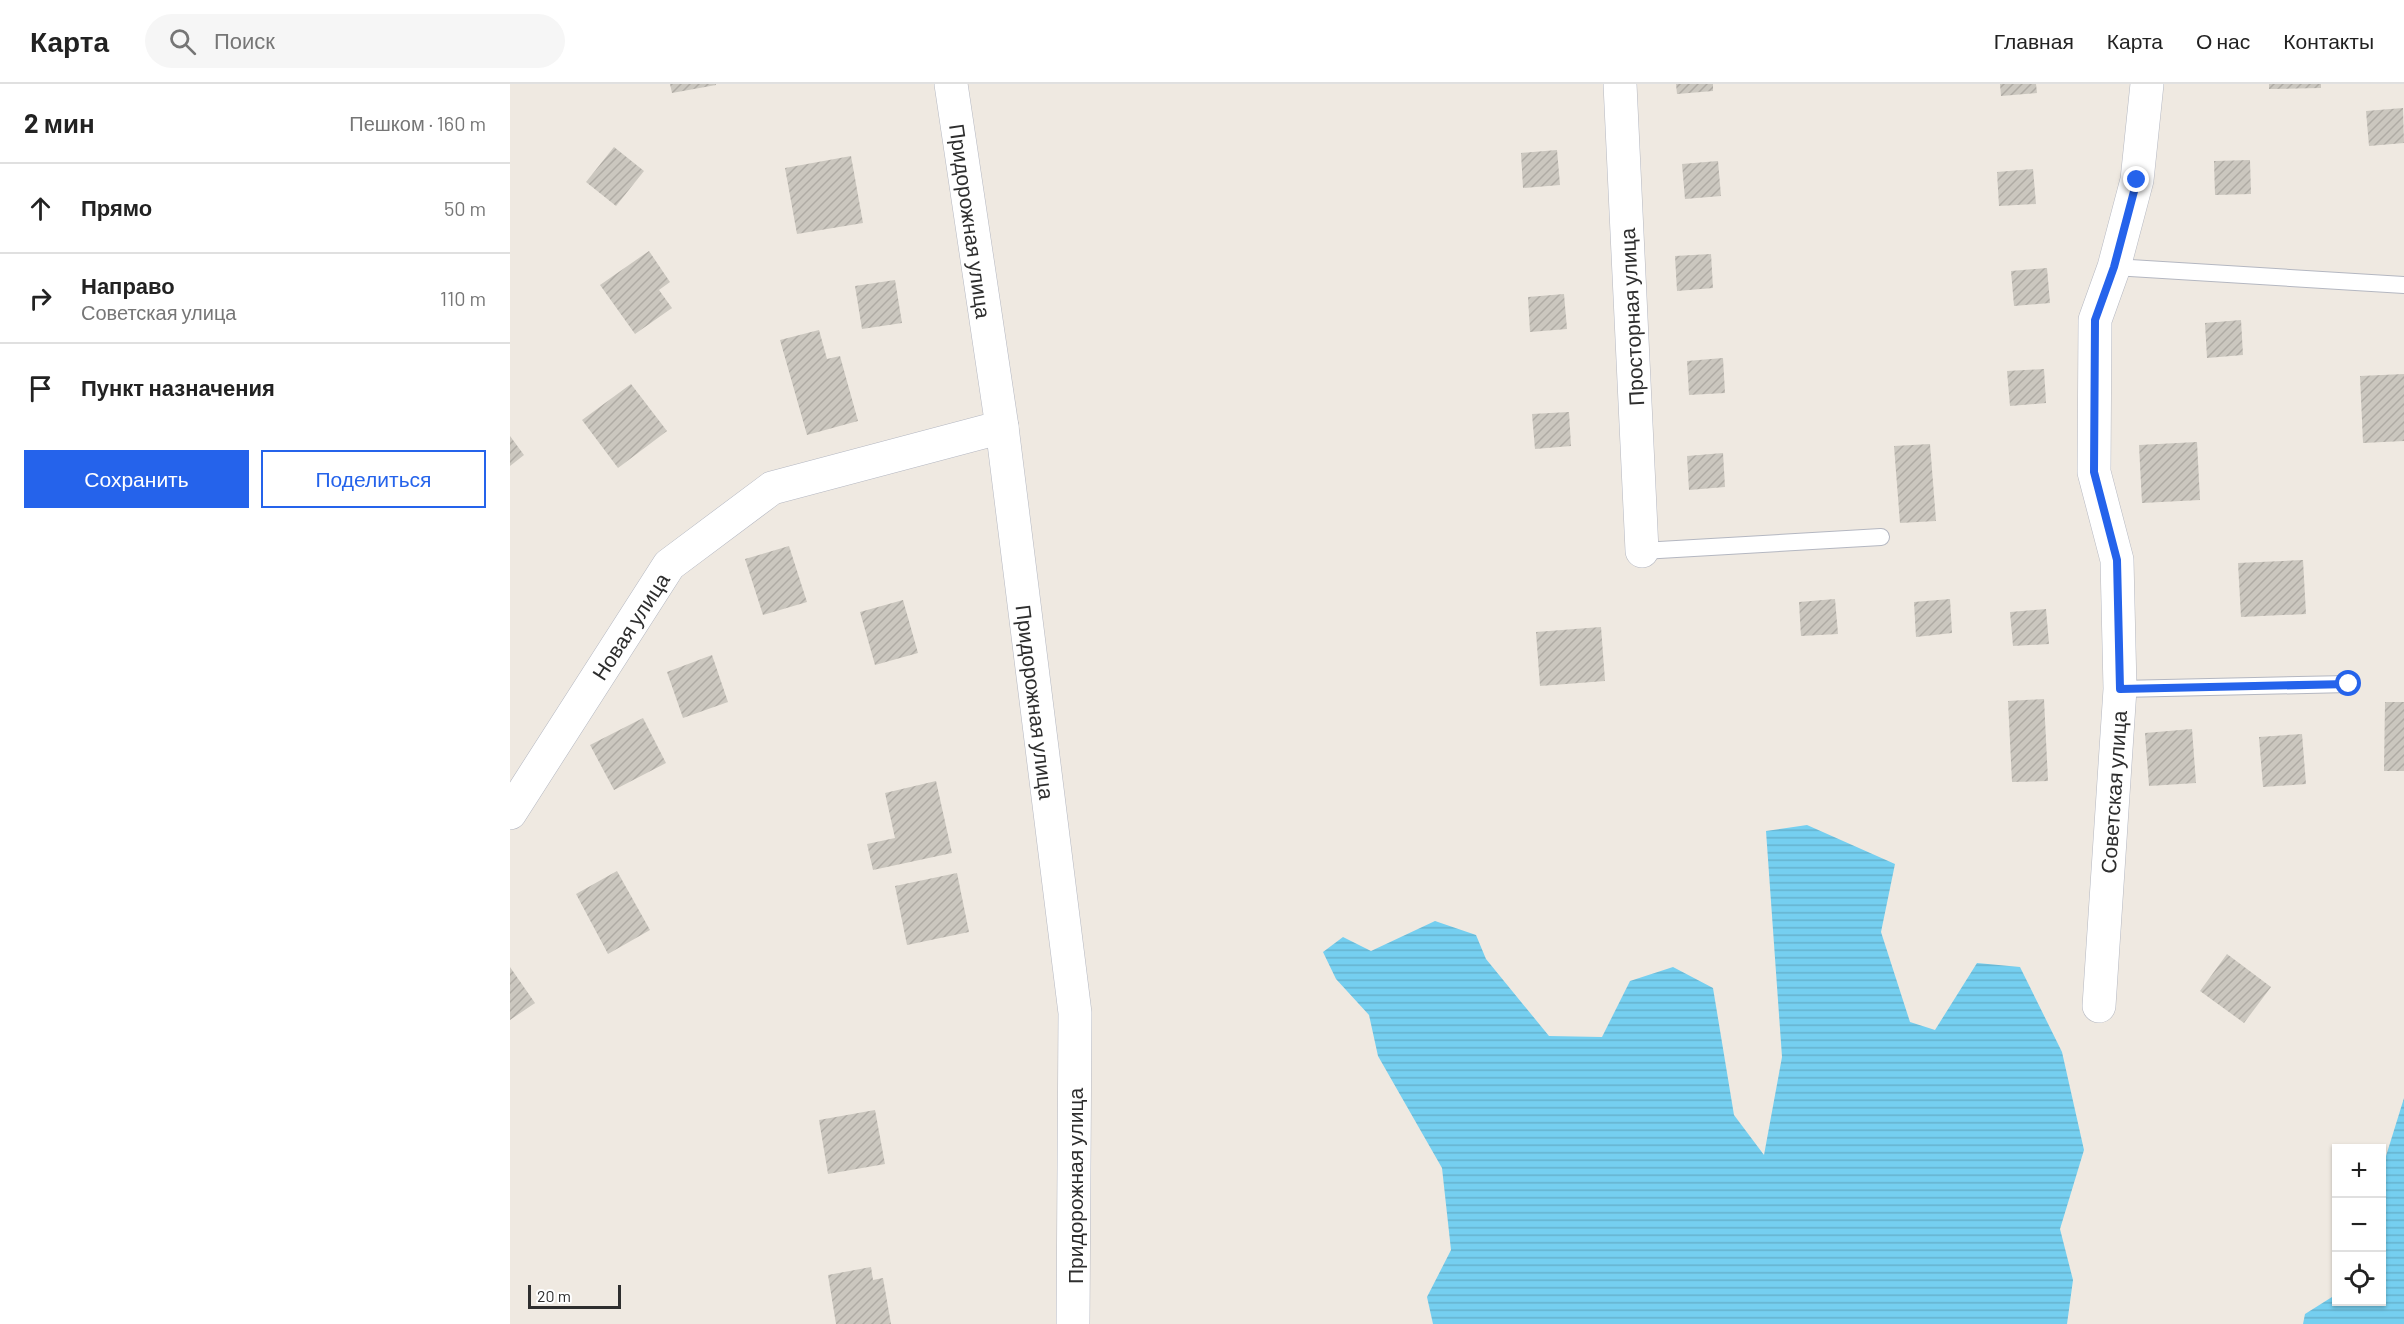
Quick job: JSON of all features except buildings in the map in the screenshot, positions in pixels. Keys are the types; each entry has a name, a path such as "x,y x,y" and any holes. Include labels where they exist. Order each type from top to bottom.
{"street":[{"name":"Придорожная улица","path":"951,84 1002,427 1075,1013 1073,1324"},
{"name":"Просторная улица","path":"1620,84 1642,551"},
{"name":"Советская улица","path":"2099,1006 2120,689 2117,560 2094,472 2095,320 2114,267 2137,180 2148,84"},
{"name":"Новая улица","path":"510,813 669,565 772,488 1002,427"}],"lane":[{"path":"2114,267 2404,285"},
{"path":"1642,551 1881,537"},
{"path":"2120,689 2349,684"}],"water":[{"path":"1807,825 1895,864 1881,932 1910,1022 1935,1030 1977,963 2020,967 2062,1052 2084,1150 2060,1229 2073,1280 2067,1324 1433,1324 1427,1297 1451,1250 1442,1168 1378,1056 1369,1015 1336,979 1323,952 1343,937 1371,951 1435,921 1476,935 1486,959 1549,1036 1602,1037 1630,981 1673,967 1713,988 1734,1115 1764,1155 1782,1057 1766,831"},
{"path":"2404,1098 2404,1324 2303,1324 2305,1314 2332,1297 2332,1306 2386,1306 2386,1156"}],"route":[{"path":"2137,180 2114,267 2095,320 2094,472 2117,560 2120,689 2349,684"}]}
